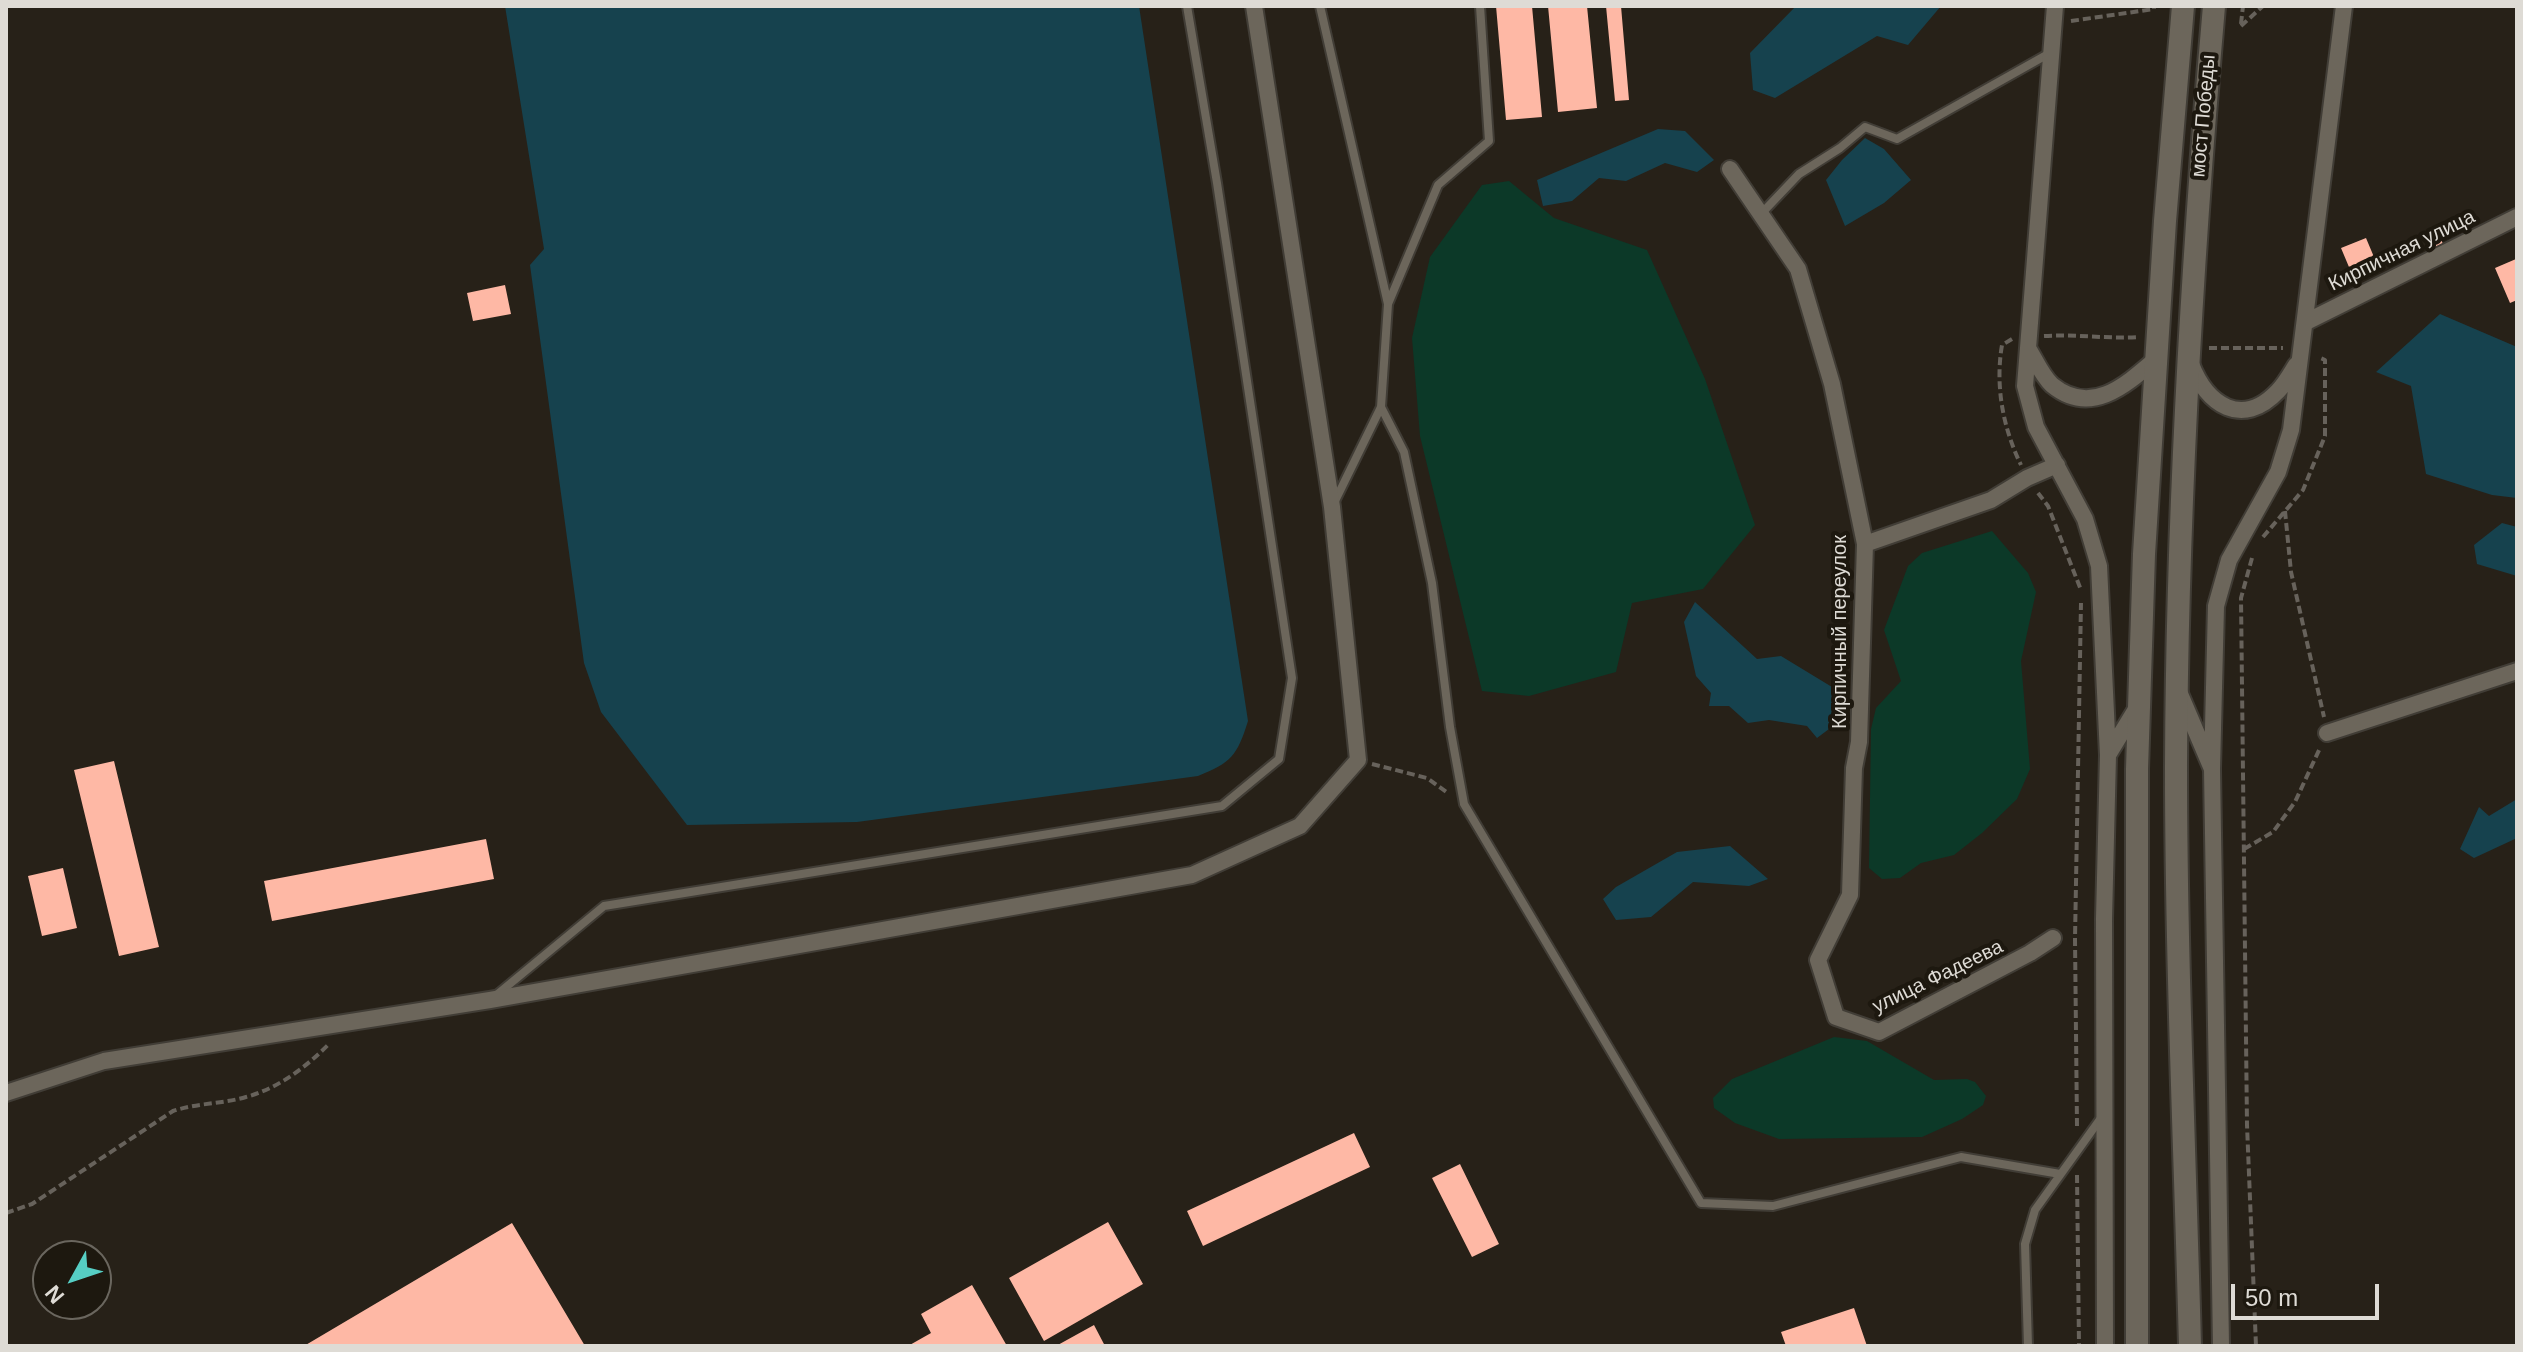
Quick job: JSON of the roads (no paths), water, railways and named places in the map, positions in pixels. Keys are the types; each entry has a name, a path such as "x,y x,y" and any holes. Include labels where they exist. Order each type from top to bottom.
{"main road":[{"path":"2137,1346 2137,769 2144,554 2165,221 2183,6"},
{"name":"мост Победы","path":"2190,1346 2176,767 2198,352 2195,225 2214,6"}],"street":[{"path":"6,1093 104,1061 490,1000 1192,875 1300,826 1358,760 1332,507 1254,6"},
{"path":"2055,6 2025,386 2036,427 2085,519 2099,566 2108,755 2104,919 2105,1346"},
{"path":"2221,1346 2212,769 2216,606 2229,560 2278,472 2291,430 2344,6"},
{"name":"Кирпичный переулок","path":"1730,169 1798,269 1832,384 1865,544 1859,742 1854,768 1850,895 1818,960 1836,1017"},
{"name":"Кирпичная улица","path":"2306,322 2517,217"},
{"path":"2028,342 2051,384 2079,398 2106,396 2128,383 2156,359"},
{"path":"2198,352 2199,384 2213,400 2233,411 2257,408 2279,391 2300,354"},
{"path":"1865,544 1991,500 2027,478 2057,465"},
{"path":"2327,733 2517,671"},
{"path":"2178,690 2212,769"},
{"path":"2108,755 2140,703"},
{"name":"улица Фадеева","path":"1836,1017 1879,1032 2053,938"}],"lane":[{"path":"490,1000 604,906 1222,806 1279,759 1292,678 1187,6"},
{"path":"1320,6 1388,304 1381,407 1332,507"},
{"path":"1388,304 1438,185 1489,141 1480,6"},
{"path":"1761,214 1799,174 1840,148 1865,127 1897,139 2052,52"},
{"path":"1381,407 1404,452 1432,583 1450,727 1464,804 1701,1203 1773,1206 1961,1157 2060,1174"},
{"path":"2028,1346 2025,1244 2035,1210 2104,1114"}],"water":[{"path":"505,6 1139,6 1248,721 1231,757 1198,776 857,822 687,825 601,712 584,663 530,265 544,249"},
{"path":"1796,6 1941,6 1908,45 1877,36 1775,98 1753,90 1750,53"},
{"path":"1658,129 1685,131 1714,160 1697,172 1665,163 1626,181 1599,178 1572,201 1543,206 1537,180"},
{"path":"1865,138 1884,149 1911,180 1884,203 1845,226 1826,180"},
{"path":"2440,314 2517,347 2517,498 2492,495 2426,474 2411,386 2376,372"},
{"path":"2502,523 2517,527 2517,576 2477,564 2474,545"},
{"path":"1695,602 1757,659 1781,656 1832,687 1849,714 1817,738 1807,726 1769,720 1748,723 1729,706 1709,706 1711,693 1696,676 1684,622"},
{"path":"2517,799 2517,838 2474,858 2460,849 2479,807 2489,816"},
{"path":"1730,846 1768,879 1749,886 1693,882 1651,917 1616,920 1603,899 1616,887 1677,852"}]}
